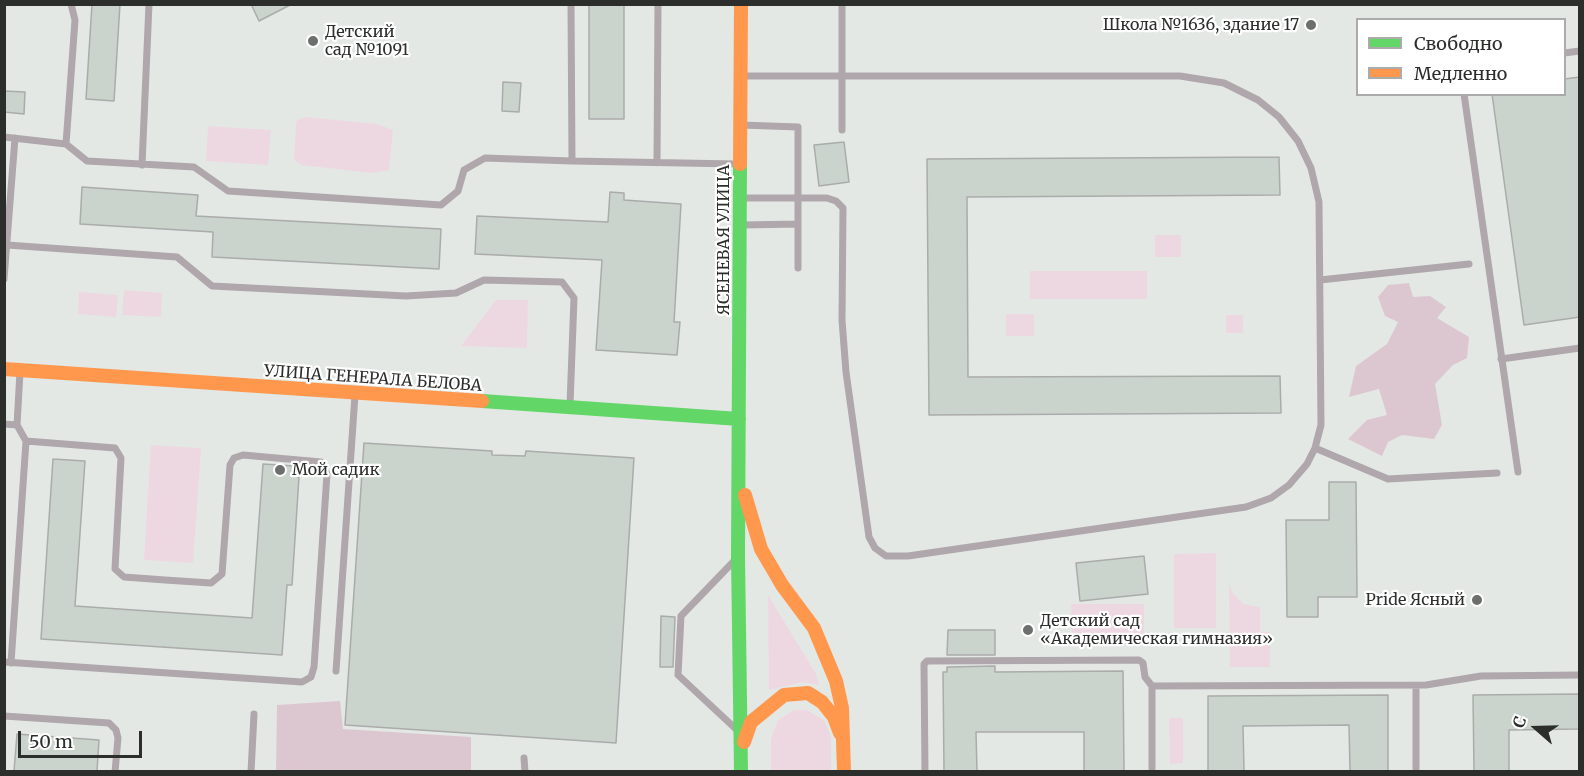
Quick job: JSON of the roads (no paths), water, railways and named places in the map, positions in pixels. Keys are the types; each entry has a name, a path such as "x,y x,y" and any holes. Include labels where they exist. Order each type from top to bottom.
{"main road":[{"name":"ЯСЕНЕВАЯ УЛИЦА","path":"741,4 738,556 741,771"},
{"name":"УЛИЦА ГЕНЕРАЛА БЕЛОВА","path":"4,369 355,395 739,419"},
{"name":"ЯСЕНЕВАЯ УЛИЦА","path":"739,476 761,549 782,585 814,628 836,681 844,744 844,771"},
{"path":"740,752 751,722 784,694 808,693 822,702 834,717 844,744"}],"lane":[{"path":"66,144 75,20 71,4"},
{"path":"142,165 149,4"},
{"path":"571,4 572,161"},
{"path":"657,163 658,4"},
{"path":"842,4 842,130"},
{"path":"741,76 1180,76 1210,79 1234,87 1258,100 1279,117 1306,155 1319,202 1321,425 1315,448 1307,464 1289,485 1271,498 1246,507 908,556 886,556 875,548 868,537 846,372 842,307 843,208 832,199 741,198"},
{"path":"1464,96 1518,472"},
{"path":"741,125 798,127 798,268"},
{"path":"4,137 66,144 87,160 194,167 228,191 441,205 458,191 464,170 485,159 741,164"},
{"path":"4,279 15,138"},
{"path":"741,225 798,224"},
{"path":"7,245 177,257 212,286 406,296 456,293 484,279 562,282 574,298 570,408"},
{"path":"1320,280 1469,264"},
{"path":"1501,359 1580,348"},
{"path":"20,370 16,425 26,441 8,663 303,682 307,680 314,667 325,497 326,470 317,460 238,456 230,465 223,571 220,577 211,583 124,577 116,571 114,564 121,458 112,446 26,441"},
{"path":"336,670 355,395"},
{"path":"4,424 16,425"},
{"path":"1315,448 1388,479 1497,473"},
{"path":"738,556 681,616 678,675 740,732"},
{"path":"925,771 924,664 927,661 1139,660 1143,663 1144,677 1152,686 1152,771"},
{"path":"1152,686 1416,685 1481,676 1580,675"},
{"path":"1416,685 1416,771"},
{"path":"251,771 254,714"},
{"path":"4,716 109,723 116,730 118,738 115,771"},
{"path":"524,758 525,771"}],"place":[{"name":"Школа №1636, здание 17","path":"1311,25"},
{"name":"Детский сад №1091","path":"313,41"},
{"name":"Мой садик","path":"280,470"},
{"name":"Pride Ясный","path":"1477,600"},
{"name":"Детский сад «Академическая гимназия»","path":"1028,630"}]}
